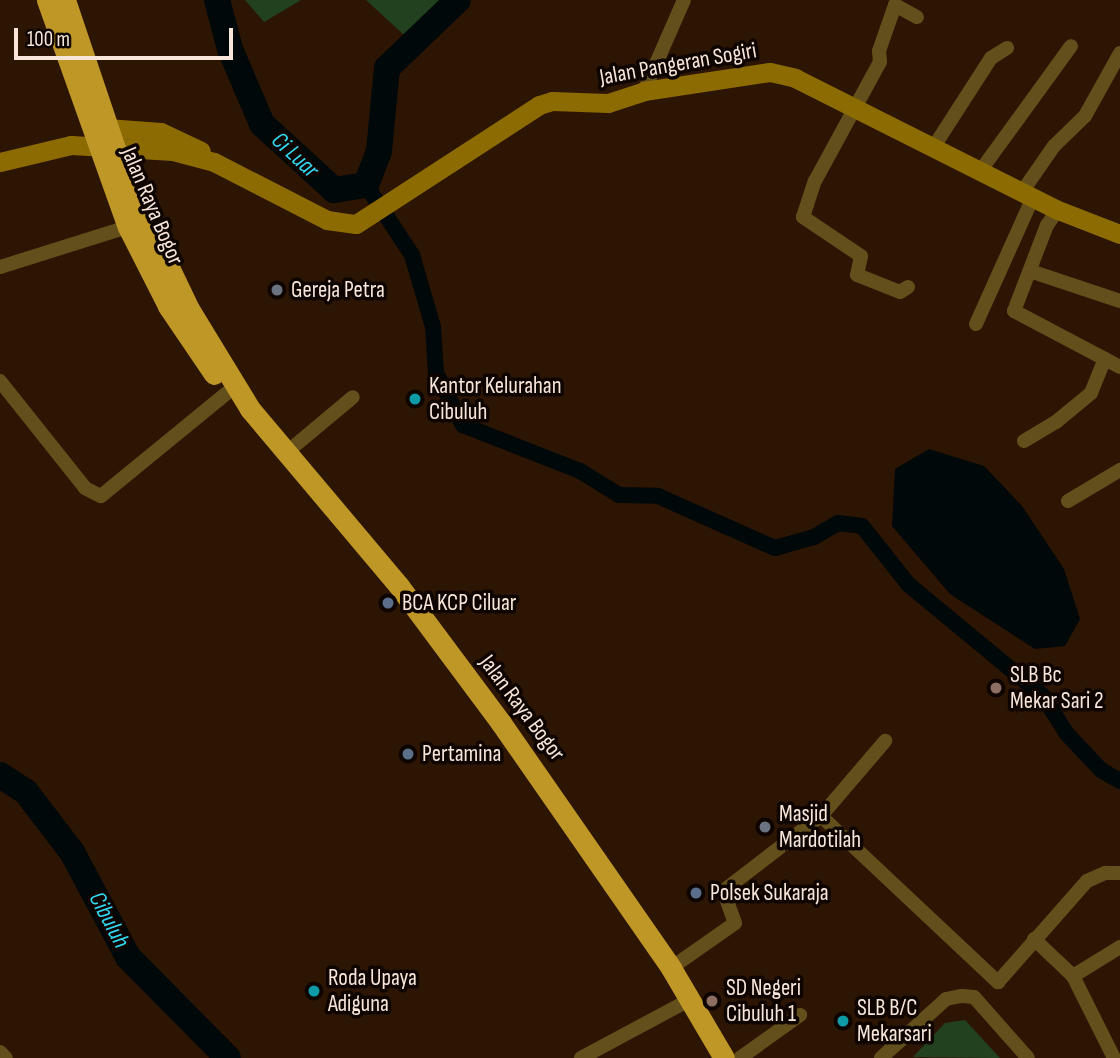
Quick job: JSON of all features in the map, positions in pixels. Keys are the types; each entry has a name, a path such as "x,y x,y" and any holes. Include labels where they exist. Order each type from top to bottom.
{"highway":[{"name":"Jalan Raya Bogor","path":"47,0 103,136 189,309 250,409 399,586 501,723 671,968 724,1058"},
{"name":"Jalan Raya Bogor","path":"65,0 128,227 168,306 227,393 250,409"}],"street":[{"path":"645,91 684,0"},
{"path":"908,287 900,292 857,275 861,256 803,217 815,181 880,62 878,51 895,5 917,16"},
{"path":"981,170 1071,46"},
{"path":"933,148 991,58 1007,48"},
{"path":"976,324 1027,195 1054,146 1085,116 1120,53"},
{"name":"Jalan Pangeran Sogiri","path":"0,162 103,136 211,159 327,220 356,224 378,207 403,194 539,105 552,101 608,103 645,91 770,72 795,78 1058,210 1120,234"},
{"path":"1058,210 1047,225 1014,311 1120,367"},
{"path":"0,267 128,227"},
{"path":"1030,271 1120,301"},
{"path":"1024,441 1056,422 1091,393 1105,359"},
{"path":"0,381 85,488 101,496 227,393"},
{"path":"286,453 354,397"},
{"path":"1068,501 1120,470"},
{"path":"671,968 735,923 725,897 727,888 821,816 885,741"},
{"path":"821,816 994,981 1002,980 1034,939 1087,881 1105,873 1120,873"},
{"path":"1034,939 1073,976 1114,1058"},
{"path":"1073,976 1120,947"},
{"path":"881,1058 946,999 962,996 974,997 1028,1058"},
{"path":"581,1058 689,1000"},
{"path":"740,1058 800,1015"},
{"path":"0,1052 6,1058"}],"green space":[{"path":"245,0 301,0 264,22"},
{"path":"366,0 460,0 415,45"},
{"path":"965,1020 1000,1058 913,1057 945,1023"}],"shaded area":[{"path":"929,449 984,466 1022,506 1064,569 1080,619 1065,646 1035,649 950,594 892,526 895,469"}],"waterway":[{"name":"Ci Luar","path":"217,0 230,49 262,124 334,190 366,185 379,151 387,68 458,0"},
{"path":"366,185 412,255 433,327 436,373 463,425 580,471 619,495 658,496 775,548 814,537 838,523 862,526 909,585 1043,696 1067,734 1101,770 1120,781"},
{"name":"Cibuluh","path":"0,775 26,792 72,852 128,957 228,1058"}],"place":[{"name":"Gereja Petra","path":"277,290"},
{"name":"Kantor Kelurahan Cibuluh","path":"415,399"},
{"name":"BCA KCP Ciluar","path":"388,603"},
{"name":"SLB Bc Mekar Sari 2","path":"996,688"},
{"name":"Pertamina","path":"408,754"},
{"name":"Masjid Mardotilah","path":"765,827"},
{"name":"Polsek Sukaraja","path":"696,893"},
{"name":"Roda Upaya Adiguna","path":"314,991"},
{"name":"SD Negeri Cibuluh 1","path":"712,1001"},
{"name":"SLB B/C Mekarsari","path":"843,1021"}]}
